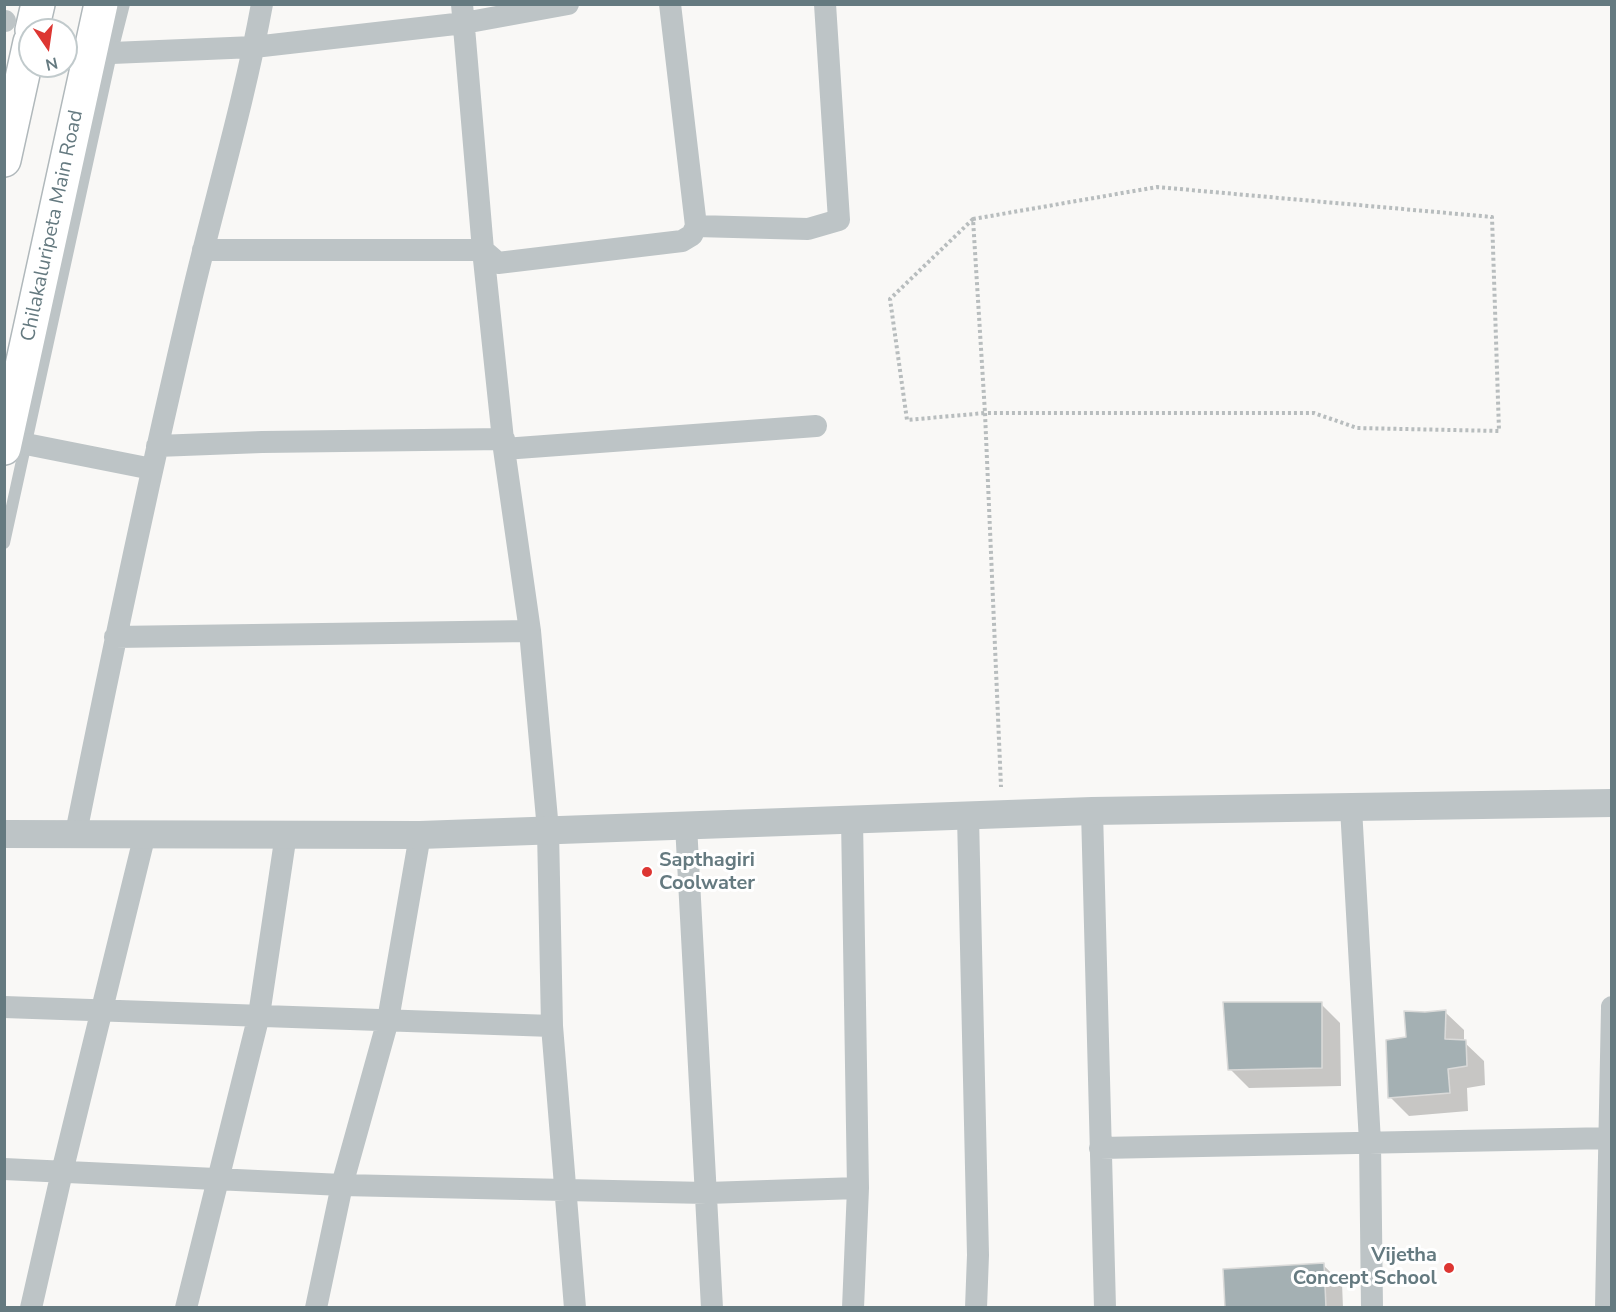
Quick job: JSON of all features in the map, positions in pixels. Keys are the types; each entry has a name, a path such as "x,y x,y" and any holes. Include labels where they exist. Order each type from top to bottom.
{"main road":[{"name":"Chilakaluripeta Main Road","path":"15,446 101,4"},
{"path":"4,160 22,78"}],"street":[{"path":"76,833 115,637 157,446 203,249 254,47 262,4"},
{"path":"112,53 254,47 463,14 568,4"},
{"path":"203,249 483,250 498,263 682,241 692,235 696,226 670,4"},
{"path":"696,226 808,229 839,220 825,4"},
{"path":"463,14 483,250 504,444 530,631 548,830 552,1026 575,1308"},
{"path":"157,446 262,442 504,444 816,426"},
{"path":"15,446 152,469"},
{"path":"115,637 530,631"},
{"path":"4,834 420,835 1092,812 1611,803"},
{"path":"1351,808 1370,1142 1372,1308"},
{"path":"1092,812 1105,1308"},
{"path":"968,816 978,1255 976,1308"},
{"path":"852,819 858,1188 854,1308"},
{"path":"686,825 712,1308"},
{"path":"31,1308 145,834"},
{"path":"186,1308 259,1015 286,834"},
{"path":"316,1308 342,1185 388,1020 420,835"},
{"path":"4,1007 552,1026"},
{"path":"1606,1308 1611,1138 1611,1007"},
{"path":"1100,1148 1611,1138"},
{"path":"4,1169 342,1185 566,1191 707,1193 858,1188"}],"lane":[{"path":"5,22 8,4"},
{"path":"4,543 15,446 124,4"}],"path":[{"path":"1157,187 1492,217 1498,432 1357,428 1314,413 985,414 907,420 890,299 973,219 1157,187"},
{"path":"973,219 985,414 1003,815"}],"building":[{"path":"1223,1002 1322,1002 1322,1068 1228,1070"},
{"path":"1446,1010 1445,1039 1466,1040 1467,1066 1448,1069 1450,1093 1388,1098 1386,1040 1406,1037 1404,1011"},
{"path":"1324,1263 1326,1308 1225,1308 1223,1269"}],"place":[{"name":"Sapthagiri Coolwater","path":"647,872"},
{"name":"Vijetha Concept School","path":"1449,1268"}]}
